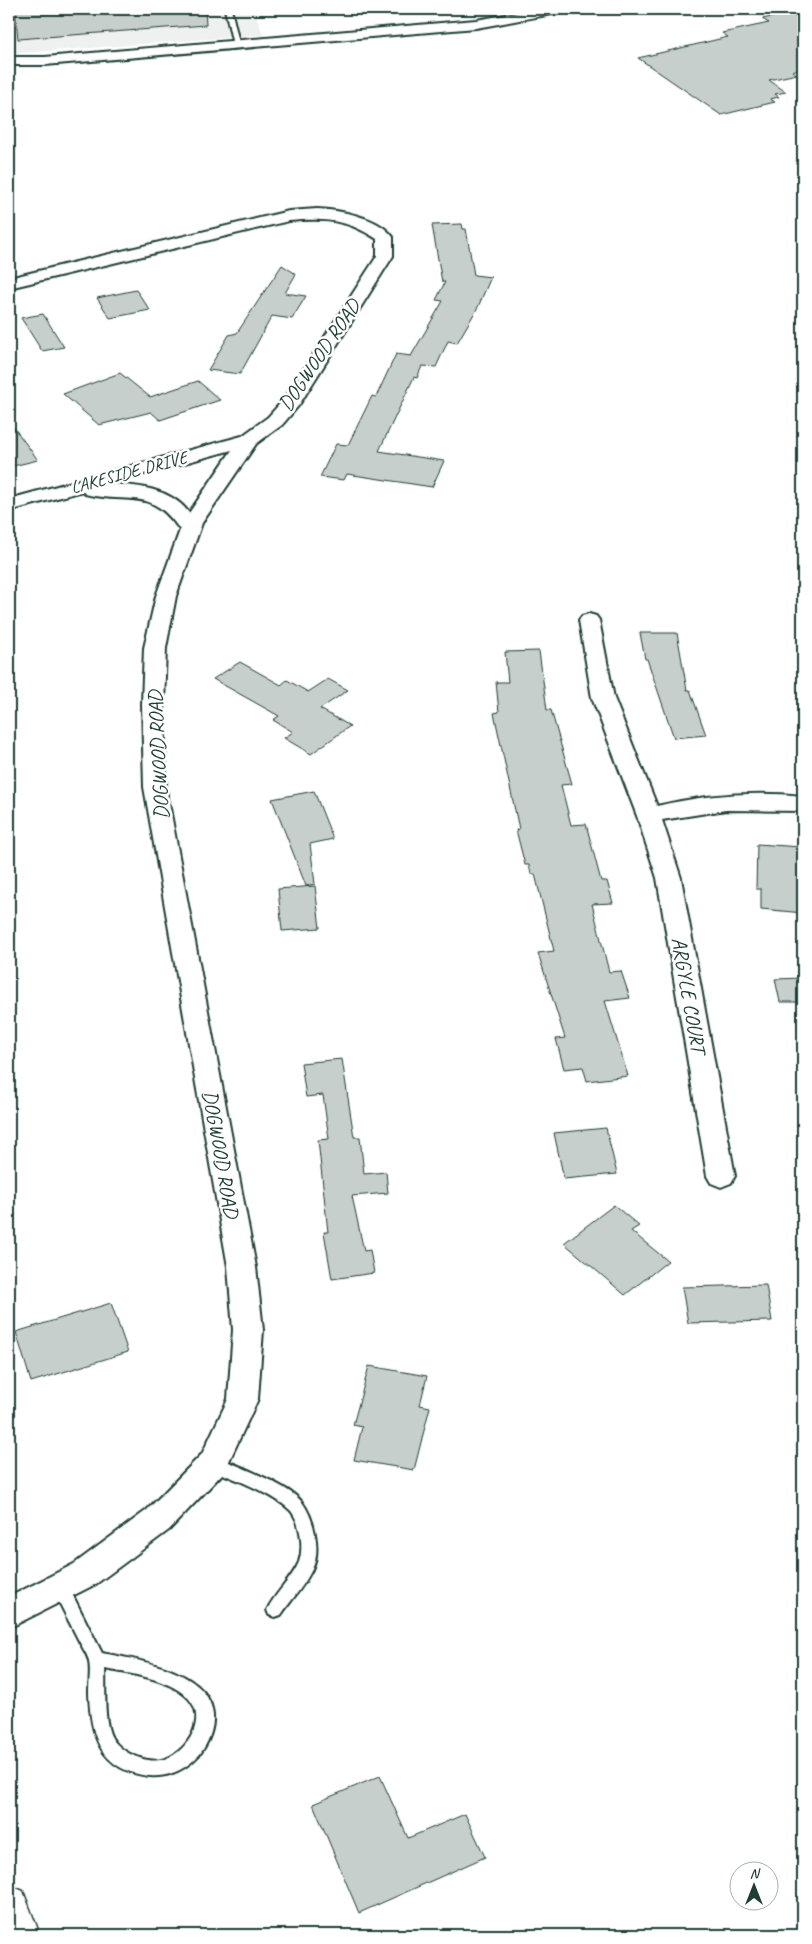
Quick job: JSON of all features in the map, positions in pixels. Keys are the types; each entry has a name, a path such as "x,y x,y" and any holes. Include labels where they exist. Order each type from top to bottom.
{"main road":[{"path":"9,1905 20,1935"}],"street":[{"path":"9,61 45,61 485,23 512,20 558,9"},
{"path":"9,68 45,61"},
{"name":"DOGWOOD ROAD","path":"9,282 289,216 333,215 364,222 385,237 386,256 292,401 275,421 249,440 192,523 166,596 155,648 153,718 156,788 242,1267 248,1330 243,1399 213,1463 158,1520 85,1574 9,1613"},
{"name":"LAKESIDE DRIVE","path":"9,505 249,440"},
{"path":"67,489 121,490 153,498 173,507 190,530"},
{"name":"ARGYLE COURT","path":"589,620 603,698 649,816 669,878 721,1176"},
{"path":"649,816 714,802 755,799 803,803"}],"lane":[{"path":"228,9 238,45"},
{"path":"213,1463 266,1486 296,1506 304,1523 310,1545 306,1565 275,1610"},
{"path":"60,1587 97,1660 100,1720 106,1742 124,1761 149,1767 171,1766 192,1752 200,1741 204,1728 203,1710 196,1694 180,1683 150,1672 97,1660"}],"shaded area":[{"path":"9,9 254,9 263,35 9,54"}],"building":[{"path":"15,9 205,9 206,25 18,39"},
{"path":"792,13 799,17 803,16 803,68 792,71 797,74 769,80 786,92 775,94 779,97 770,99 775,102 721,115 638,58 728,37 722,33 769,23 762,19"},
{"path":"462,224 463,229 466,229 474,275 491,277 478,307 457,343 448,341 436,367 422,366 417,378 414,377 379,451 444,461 432,487 347,474 344,480 320,477 336,444 348,445 372,396 376,397 396,354 411,356 443,301 436,300 445,282 442,282 432,225"},
{"path":"282,265 296,274 285,293 306,296 292,319 272,316 240,374 208,370 229,335 237,333"},
{"path":"136,290 150,310 110,318 97,298"},
{"path":"43,314 64,347 42,351 21,318"},
{"path":"120,373 150,397 198,381 220,400 160,420 151,412 99,425 63,394"},
{"path":"9,421 38,460 9,467"},
{"path":"640,633 677,633 687,690 690,690 706,735 674,738 647,659 645,659"},
{"path":"539,651 547,710 551,710 572,784 561,785 571,825 586,824 601,881 607,881 613,903 592,904 609,972 621,971 630,998 605,1001 628,1076 587,1081 583,1067 564,1069 556,1039 565,1038 538,953 554,951 535,874 531,874 529,865 525,865 516,830 519,829 494,713 499,712 496,682 508,682 505,652"},
{"path":"240,662 281,685 287,680 308,692 328,679 348,690 320,709 350,726 311,754 284,738 293,732 273,720 279,716 213,679"},
{"path":"314,791 333,839 310,844 315,884 306,886 272,799"},
{"path":"757,844 801,847 803,913 761,909 761,889 756,889"},
{"path":"315,886 320,928 282,931 278,889"},
{"path":"803,978 803,1002 780,1002 775,979"},
{"path":"342,1059 354,1137 360,1137 364,1174 386,1172 388,1193 352,1196 364,1251 370,1250 374,1273 332,1279 324,1232 328,1232 318,1140 329,1139 323,1095 306,1097 301,1063"},
{"path":"606,1128 617,1174 564,1179 554,1133"},
{"path":"614,1205 639,1226 631,1231 668,1261 625,1295 564,1243"},
{"path":"766,1285 772,1321 688,1323 682,1287"},
{"path":"111,1303 128,1352 31,1382 16,1332"},
{"path":"369,1366 427,1376 420,1405 430,1407 414,1470 354,1460 362,1427 353,1425"},
{"path":"380,1776 408,1838 465,1814 485,1857 359,1913 313,1804"}]}
